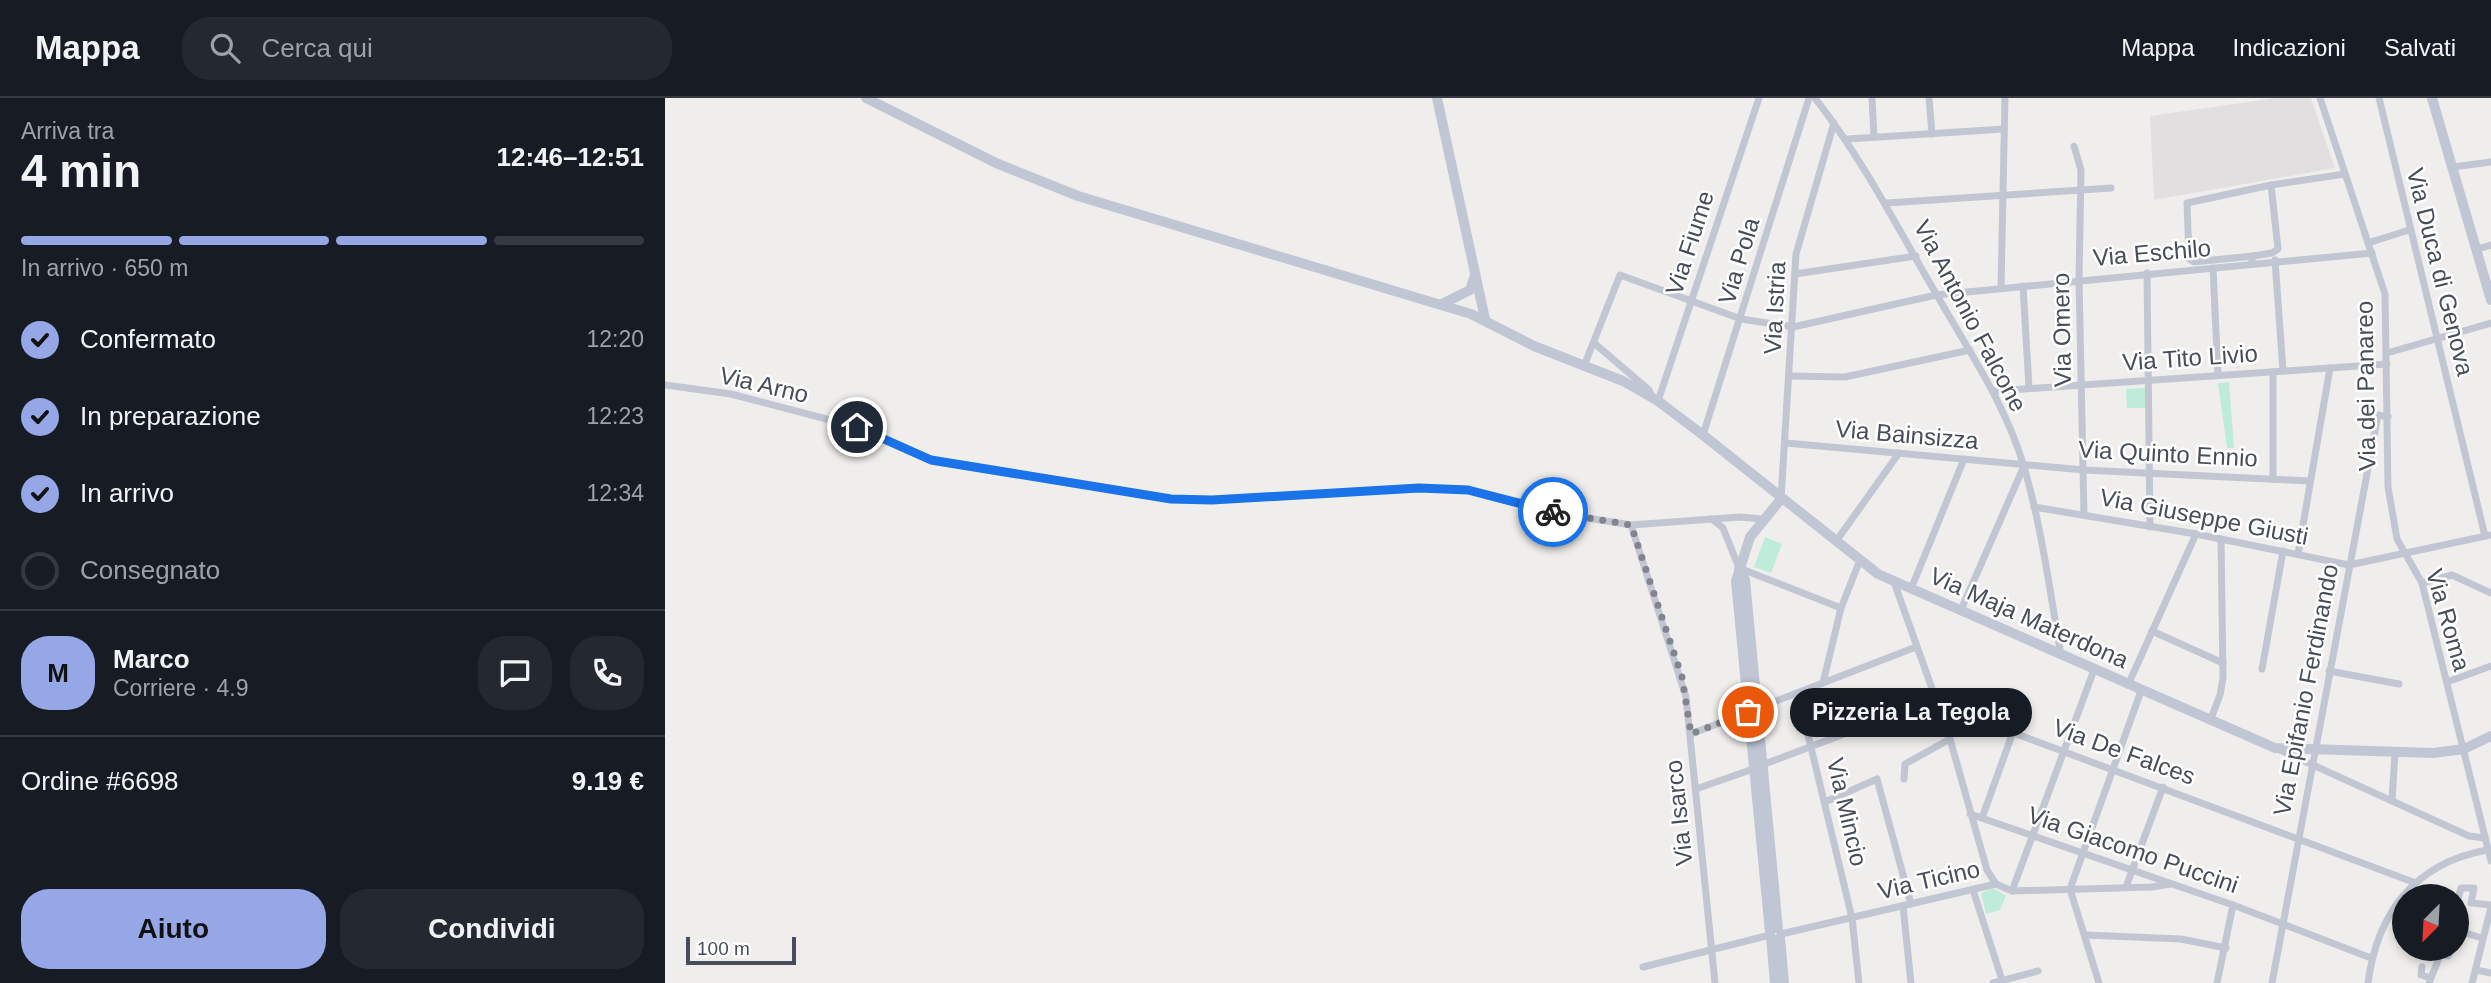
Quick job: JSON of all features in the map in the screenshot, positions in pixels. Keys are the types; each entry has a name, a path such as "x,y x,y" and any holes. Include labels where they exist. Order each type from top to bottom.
{"main road":[{"name":"Via Maja Materdona","path":"866,98 996,163 1078,196 1471,314 1485,319 1518,339 1623,381 1655,399 1860,560 1893,582 2275,748 2395,752 2464,750"},
{"path":"1437,98 1485,319"},
{"path":"2432,98 2477,249 2487,270 2491,300"},
{"path":"1471,314 1470,290 1474,278"},
{"path":"1441,304 1470,290"},
{"path":"1781,499 1750,537 1736,581 1775,934 1784,983"},
{"path":"2464,750 2491,736"},
{"path":"1775,934 1775,983"}],"street":[{"name":"Via Fiume","path":"1655,399 1759,98"},
{"name":"Via Pola","path":"1703,435 1809,98"},
{"name":"Via Antonio Falcone","path":"1815,98 1847,139 1887,203 1936,295 1995,391 2024,465 2061,655"},
{"path":"1872,98 1874,137"},
{"path":"1929,98 1932,134"},
{"path":"2001,288 2005,98"},
{"name":"Via dei Panareo","path":"2320,98 2385,293 2388,487 2397,539 2407,553"},
{"name":"Via Duca di Genova","path":"2379,98 2409,230 2488,536"},
{"name":"Via Istria","path":"1781,499 1796,254 1835,123"},
{"path":"1847,139 2004,129"},
{"name":"Via Omero","path":"2074,146 2081,170 2079,279 2084,514"},
{"path":"2453,167 2491,162"},
{"path":"2271,185 2278,249 2252,259 2194,262 2189,259 2187,203 2271,185 2345,174"},
{"path":"1887,203 2111,188"},
{"path":"2368,243 2409,230"},
{"path":"2477,249 2491,246"},
{"name":"Via Eschilo","path":"1793,327 1936,295 2213,268 2252,259 2275,260 2372,253"},
{"path":"1795,274 1916,256"},
{"path":"2275,260 2283,371"},
{"path":"2213,268 2218,375"},
{"path":"2147,273 2151,380 2150,527"},
{"path":"1584,366 1620,275 1741,319 1793,327"},
{"path":"2022,286 2029,388"},
{"path":"2387,353 2491,323"},
{"path":"1594,343 1649,390 1655,399"},
{"path":"1790,376 1846,377 1970,350"},
{"name":"Via Tito Livio","path":"1995,391 2387,364"},
{"path":"2298,554 2330,368"},
{"path":"2273,372 2273,479"},
{"name":"Via Arno","path":"665,386 731,394 857,427 931,460 1171,499 1212,500 1419,488 1468,490 1550,512 1631,525 1712,519 1763,519"},
{"name":"Via Epifanio Ferdinando","path":"2272,983 2378,415 2388,417"},
{"name":"Via Bainsizza","path":"1786,443 2024,465"},
{"path":"1837,540 1899,453"},
{"path":"1911,589 1964,459"},
{"path":"1961,610 2024,465"},
{"name":"Via Quinto Ennio","path":"2024,465 2311,481"},
{"name":"Via Giuseppe Giusti","path":"2034,507 2196,534 2350,565 2488,536"},
{"path":"1712,519 1723,528 1739,568 1841,608"},
{"name":"Via Isarco","path":"1631,525 1682,677 1691,734 1715,982"},
{"path":"2128,685 2196,534"},
{"path":"2210,721 2220,695 2223,663 2221,539"},
{"path":"2262,669 2283,551"},
{"name":"Via Roma","path":"2407,553 2422,583 2491,861"},
{"path":"1822,683 1841,608 1860,560"},
{"path":"2422,583 2452,575 2491,593"},
{"path":"1893,582 1950,739 1987,870 1996,884"},
{"path":"2153,631 2223,663"},
{"path":"1691,734 1916,647"},
{"path":"2447,682 2491,666"},
{"path":"2012,891 2094,670"},
{"path":"2329,671 2399,684"},
{"path":"2098,983 2070,889 2141,691"},
{"name":"Via Mincio","path":"1798,692 1852,918 1859,983"},
{"path":"1696,789 1935,702"},
{"name":"Via De Falces","path":"1935,702 2415,881"},
{"path":"1982,818 2013,732"},
{"path":"1904,779 1905,764 1950,739"},
{"name":"Via Maja Materdona","path":"2275,748 2469,836 2485,838"},
{"path":"2392,800 2395,752"},
{"path":"1825,802 1877,779 1907,905 1911,983"},
{"path":"2126,887 2164,787"},
{"name":"Via Giacomo Puccini","path":"1970,814 2233,905 2371,958"},
{"path":"2368,983 2371,958 2388,915 2415,881 2447,863 2487,850"},
{"name":"Via Ticino","path":"1643,967 1996,884 2012,891 2171,884"},
{"path":"2469,888 2474,888 2471,903 2491,908 2472,983"},
{"path":"1973,890 2003,982"},
{"path":"2217,983 2233,905"},
{"path":"2469,934 2482,938"},
{"path":"2085,935 2181,939 2226,948"},
{"path":"2423,967 2421,975 2430,980 2439,961"},
{"path":"2476,970 2491,973"},
{"path":"1993,983 2039,971"}],"shaded area":[{"path":"2277,98 2311,98 2335,168 2154,200 2150,116"}],"green space":[{"path":"2229,382 2234,448 2227,448 2218,383"},
{"path":"2145,388 2145,408 2127,408 2126,389"},
{"path":"1765,537 1782,544 1771,573 1754,567"},
{"path":"1993,888 2006,896 2000,910 1986,914 1981,893"}],"way so far":[{"path":"1553,512 1631,525 1682,677 1691,734 1748,712"}],"place":[{"name":"Pizzeria La Tegola","path":"1748,712"}],"route":[{"path":"857,427 931,460 1171,499 1212,500 1419,488 1468,490 1553,512"}]}
